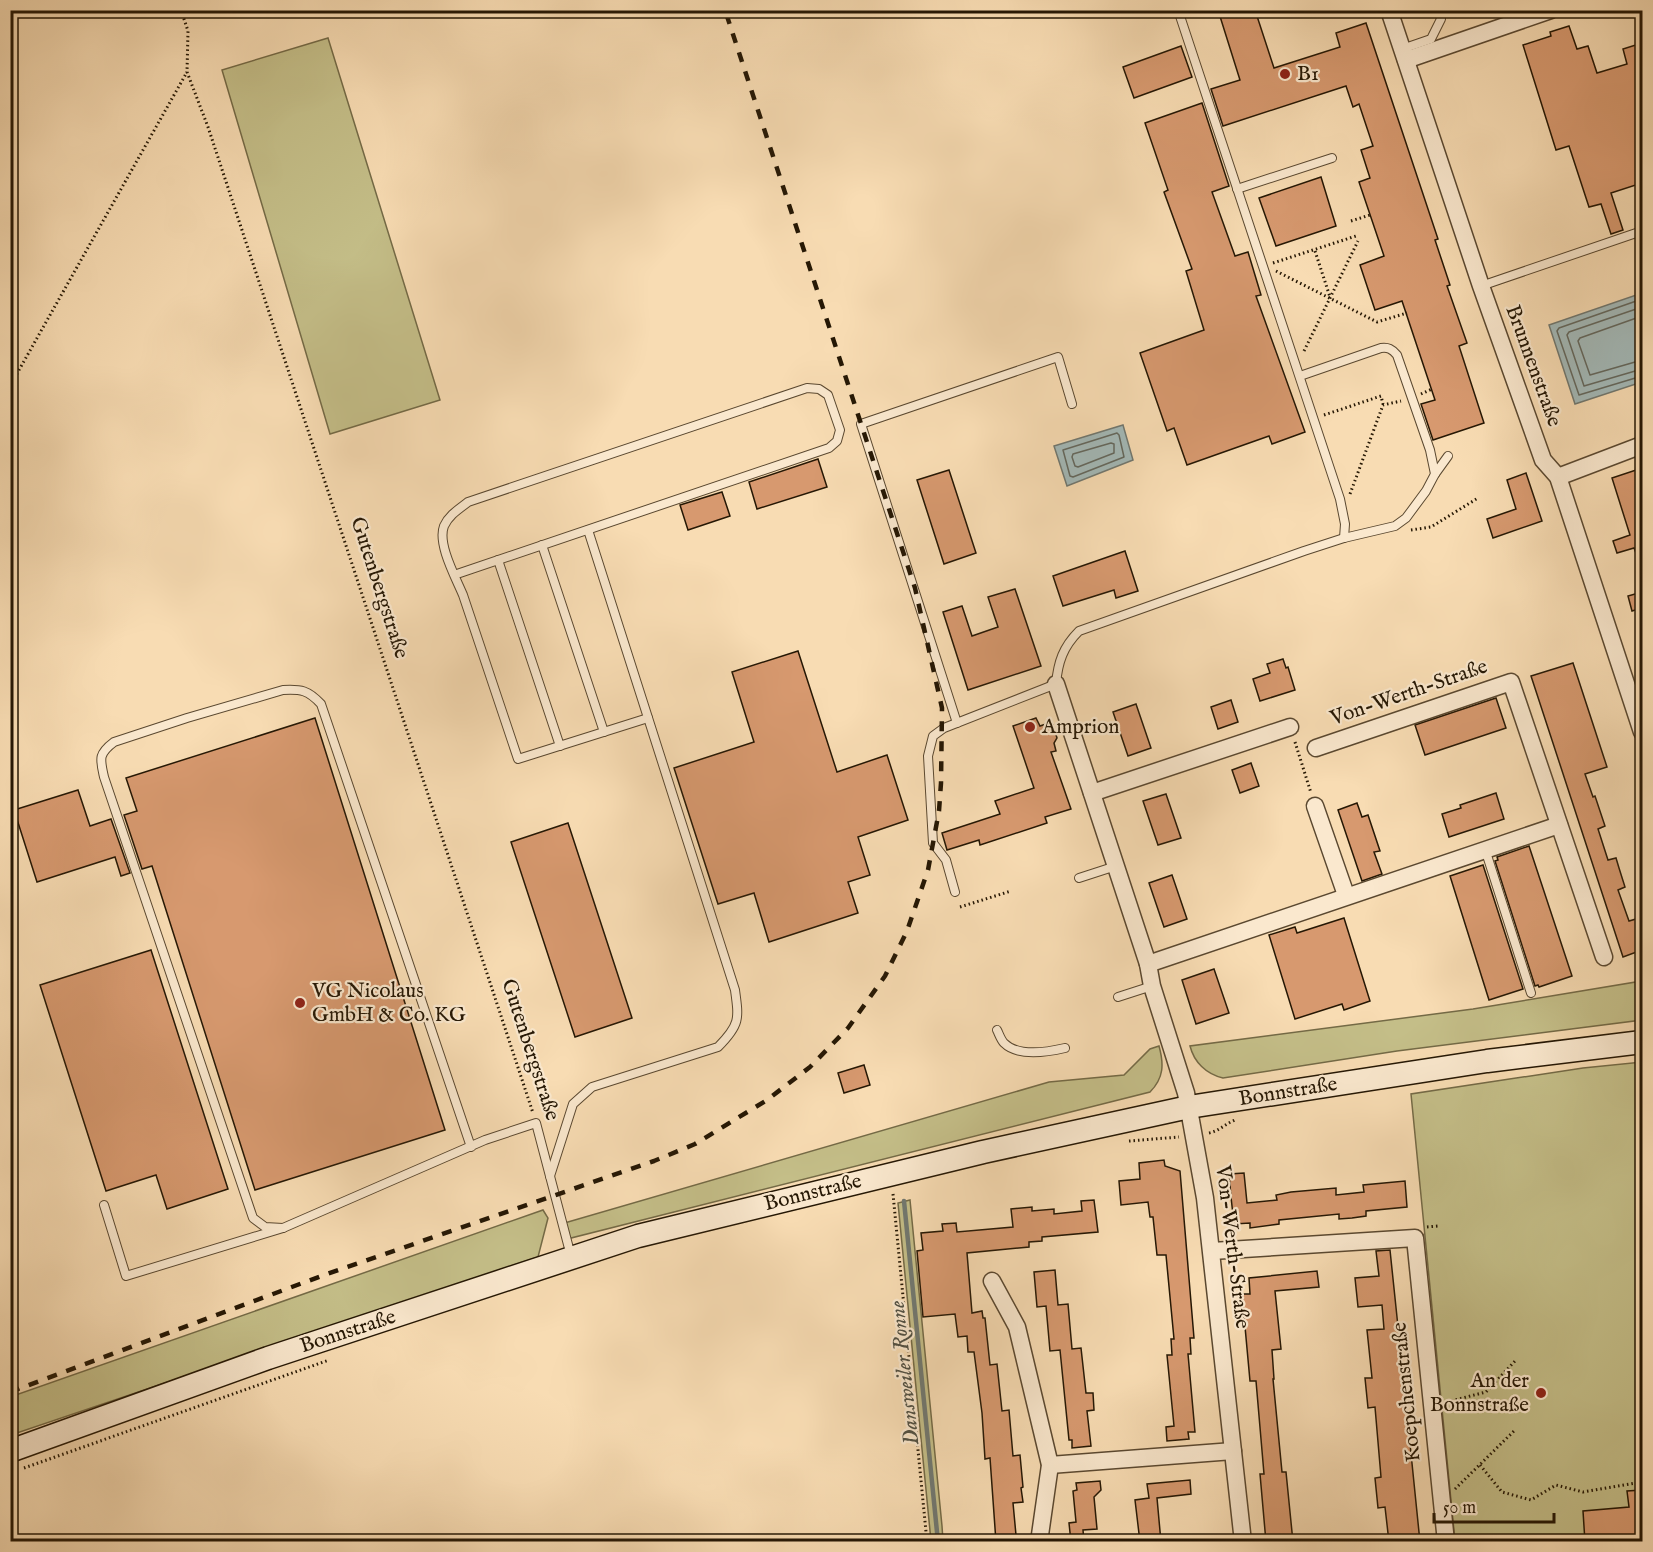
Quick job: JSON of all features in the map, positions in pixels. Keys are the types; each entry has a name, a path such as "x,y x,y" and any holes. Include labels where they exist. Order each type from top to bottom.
{"main road":[{"name":"Bonnstraße","path":"10,1451 268,1358 638,1236 960,1157 1189,1107 1487,1061 1642,1041"}],"street":[{"name":"Brunnenstraße","path":"1389,10 1481,286 1543,460 1558,477 1642,732"},
{"path":"1404,55 1551,10"},
{"path":"1558,477 1642,446"},
{"name":"Von-Werth-Straße","path":"1316,748 1511,682 1604,957"},
{"name":"Von-Werth-Straße","path":"1056,684 1148,964 1152,986 1186,1092 1212,1251 1243,1542"},
{"path":"1092,793 1290,727"},
{"path":"1315,806 1346,896"},
{"path":"1148,964 1559,825"},
{"name":"Koepchenstraße","path":"1212,1251 1415,1238 1446,1542"},
{"path":"992,1281 1017,1327 1050,1465 1038,1542"},
{"path":"1050,1465 1233,1451"}],"lane":[{"path":"1178,10 1340,499 1345,524 1344,538"},
{"path":"1404,55 1431,39 1441,19 1438,10"},
{"path":"1237,189 1332,158"},
{"path":"1481,286 1642,231"},
{"path":"1300,376 1381,348 1387,348 1397,355 1436,474"},
{"path":"957,723 861,424 1058,357 1072,404"},
{"path":"454,575 829,448 837,441 840,430 828,394 819,388 807,388 468,502 454,513 444,526 442,540 454,575 463,595 518,759 648,718"},
{"path":"955,892 946,860 933,843 928,756 933,736 944,728 1056,684 1058,664 1070,640 1079,631 1344,538 1395,526 1406,518 1448,456"},
{"name":"Gutenbergstraße","path":"550,1176 573,1104 581,1095 592,1088 718,1047 731,1034 739,1016 735,990 588,530"},
{"path":"543,545 603,732"},
{"path":"498,560 560,746"},
{"path":"283,1228 265,1227 253,1218 104,777 100,760 104,750 114,742 283,690 300,689 313,696 321,704 471,1147"},
{"path":"1485,849 1531,993"},
{"path":"1078,878 1116,866"},
{"path":"1118,997 1152,986"},
{"path":"997,1030 1004,1042 1012,1049 1047,1052 1065,1048"},
{"path":"104,1205 126,1276 283,1228 485,1140 536,1123"},
{"name":"Gutenbergstraße","path":"536,1123 572,1257"}],"path":[{"name":"Gutenbergstraße","path":"181,10 188,31 187,72 536,1123"},
{"path":"10,386 187,72"},
{"path":"1351,221 1370,215"},
{"path":"1263,267 1356,236"},
{"path":"1297,366 1358,241"},
{"path":"1314,250 1330,297"},
{"path":"1274,263 1276,271 1377,322 1407,313"},
{"path":"1383,405 1413,399 1432,388"},
{"path":"1314,418 1381,396 1383,405 1350,494 1340,499"},
{"path":"1395,526 1410,530 1431,527 1478,498"},
{"path":"1290,727 1315,806"},
{"path":"960,907 1011,891"},
{"path":"1122,1142 1217,1132 1239,1118"},
{"path":"892,1190 927,1542"},
{"path":"10,1473 332,1359"},
{"path":"1431,1406 1486,1392 1515,1361"},
{"path":"1441,1502 1514,1431"},
{"path":"1480,1465 1502,1492 1531,1500 1556,1485 1583,1492 1642,1482"}],"shaded area":[{"path":"328,38 440,400 330,434 222,70"},
{"path":"1642,981 1642,1020 1397,1051 1223,1078 1211,1074 1202,1066 1194,1057 1190,1046 1473,1009"},
{"path":"1159,1046 1162,1070 1155,1087 1150,1092 567,1239 561,1224 1049,1082 1124,1075 1150,1049"},
{"name":"An der Bonnstraße","path":"1642,1062 1642,1541 1455,1541 1411,1094 1583,1068"},
{"path":"910,1200 943,1541 931,1541 898,1203"},
{"path":"543,1210 548,1218 538,1257 11,1435 10,1397"}],"water":[{"path":"1642,293 1642,382 1575,404 1549,325"},
{"path":"1123,425 1133,460 1067,486 1054,446"}],"building":[{"path":"1218,10 1255,10 1274,68 1340,47 1336,33 1366,23 1438,239 1435,240 1450,285 1447,286 1467,343 1459,346 1484,423 1433,440 1421,404 1435,400 1402,301 1375,310 1360,265 1384,256 1359,182 1370,178 1361,150 1373,146 1359,104 1353,107 1346,86 1223,126 1211,89 1240,80"},
{"path":"1569,26 1577,49 1588,46 1597,73 1627,64 1623,49 1642,43 1642,183 1611,193 1623,230 1611,234 1601,204 1589,207 1569,146 1556,150 1523,45 1551,36 1550,32"},
{"path":"1181,46 1192,77 1134,98 1123,67"},
{"path":"1202,103 1229,186 1212,192 1235,256 1248,252 1261,295 1256,296 1305,432 1272,444 1269,436 1187,465 1174,428 1167,431 1140,353 1204,330 1186,271 1192,269 1164,192 1168,190 1145,123"},
{"path":"1321,177 1336,226 1276,246 1259,198"},
{"path":"818,459 827,487 757,509 749,482"},
{"path":"1642,468 1642,564 1640,564 1634,548 1617,553 1613,541 1630,535 1612,478"},
{"path":"949,470 976,553 944,564 917,480"},
{"path":"1526,473 1542,521 1493,538 1487,519 1516,509 1507,480"},
{"path":"722,492 730,516 688,530 680,505"},
{"path":"1125,551 1138,591 1116,598 1114,590 1063,606 1053,576"},
{"path":"1015,589 1041,666 968,690 943,612 962,606 972,636 998,627 988,597"},
{"path":"1642,592 1642,608 1632,611 1628,596"},
{"path":"798,651 837,772 887,755 908,820 858,837 870,875 848,882 858,913 769,942 754,893 718,904 674,768 754,742 732,672"},
{"path":"1283,659 1295,690 1260,701 1253,679 1270,673 1267,664"},
{"path":"1573,663 1607,767 1585,774 1605,826 1598,829 1608,860 1616,858 1625,887 1618,890 1629,921 1636,919 1642,937 1642,950 1623,957 1531,676"},
{"path":"1496,698 1506,728 1425,755 1415,725"},
{"path":"1231,700 1238,722 1218,729 1211,707"},
{"path":"1136,704 1151,748 1128,756 1113,712"},
{"name":"VG Nicolaus GmbH & Co. KG","path":"315,718 445,1130 255,1190 152,866 142,869 124,815 137,811 126,778"},
{"path":"1036,718 1040,726 1052,722 1057,738 1054,743 1056,751 1051,752 1071,809 1045,817 1047,823 980,845 979,840 947,850 942,833 1000,814 995,801 1034,788 1013,726"},
{"path":"1251,763 1259,786 1240,793 1232,770"},
{"path":"78,790 90,826 111,819 130,873 121,876 115,857 37,882 14,810"},
{"path":"1496,793 1504,819 1449,837 1442,814 1461,808 1460,805"},
{"path":"1166,794 1181,838 1158,845 1143,801"},
{"path":"1357,803 1362,817 1368,815 1380,851 1374,852 1382,874 1362,881 1338,810"},
{"path":"568,823 632,1018 575,1037 511,842"},
{"path":"1529,846 1572,976 1539,987 1535,986 1495,861 1498,860 1497,857"},
{"path":"1483,865 1523,989 1489,1000 1450,876"},
{"path":"1172,875 1187,919 1164,927 1149,883"},
{"path":"1344,918 1370,1001 1344,1010 1342,1004 1295,1019 1269,935 1295,927 1297,933"},
{"path":"151,950 228,1189 167,1209 156,1175 106,1191 40,985"},
{"path":"1214,969 1229,1013 1196,1024 1182,980"},
{"path":"864,1065 870,1085 844,1093 838,1073"},
{"path":"1164,1160 1165,1166 1180,1171 1194,1338 1190,1338 1191,1354 1188,1354 1195,1432 1188,1432 1189,1439 1167,1441 1166,1427 1174,1426 1167,1355 1172,1355 1171,1339 1174,1339 1166,1255 1157,1255 1153,1217 1150,1217 1148,1202 1121,1205 1119,1181 1140,1179 1139,1163"},
{"path":"1244,1173 1247,1203 1277,1200 1276,1195 1291,1192 1336,1188 1336,1195 1364,1192 1363,1185 1405,1181 1407,1207 1366,1211 1366,1216 1352,1218 1339,1219 1339,1214 1279,1220 1279,1224 1250,1228 1250,1223 1234,1224 1231,1197 1229,1174"},
{"path":"1094,1200 1098,1232 1042,1237 1042,1241 1029,1242 1029,1247 967,1253 972,1313 982,1311 983,1318 985,1318 990,1365 997,1364 1002,1411 1009,1410 1013,1456 1020,1455 1023,1502 1013,1503 1016,1535 1014,1535 1014,1542 996,1542 990,1458 985,1459 974,1352 968,1352 967,1336 958,1337 955,1314 923,1317 917,1251 923,1250 921,1233 943,1231 942,1224 956,1223 957,1232 1013,1227 1011,1209 1032,1207 1032,1211 1054,1209 1054,1214 1082,1211 1081,1201"},
{"path":"1390,1250 1420,1542 1389,1542 1385,1507 1378,1508 1375,1478 1381,1477 1375,1407 1368,1408 1365,1378 1372,1378 1367,1330 1384,1329 1382,1305 1358,1307 1355,1278 1379,1276 1376,1251"},
{"path":"1055,1270 1058,1305 1068,1304 1072,1349 1081,1348 1086,1393 1093,1393 1094,1410 1087,1411 1091,1446 1072,1448 1072,1440 1069,1440 1060,1350 1050,1351 1046,1306 1037,1307 1034,1272"},
{"path":"1317,1271 1319,1287 1275,1291 1281,1349 1272,1350 1273,1379 1282,1472 1286,1472 1293,1542 1266,1542 1260,1474 1264,1474 1256,1381 1250,1381 1242,1294 1250,1294 1249,1278"},
{"path":"1190,1480 1191,1494 1157,1498 1161,1542 1140,1542 1135,1500 1149,1498 1147,1484"},
{"path":"1100,1481 1101,1490 1094,1497 1097,1529 1083,1530 1084,1542 1071,1542 1069,1523 1076,1522 1073,1491 1077,1490 1076,1483"},
{"path":"1642,1490 1642,1542 1585,1542 1583,1511 1629,1507 1627,1491"}],"waterway":[{"name":"Dansweiler Ronne","path":"904,1201 938,1542"}],"railway":[{"path":"10,1392 324,1275 654,1161 695,1144 767,1100 810,1067 848,1028 885,976 907,931 928,870 939,811 942,708 915,588 725,10"}],"place":[{"name":"B1","path":"1285,74"},
{"name":"Amprion","path":"1030,727"},
{"name":"VG Nicolaus GmbH & Co. KG","path":"300,1003"},
{"name":"An der Bonnstraße","path":"1541,1393"}]}
